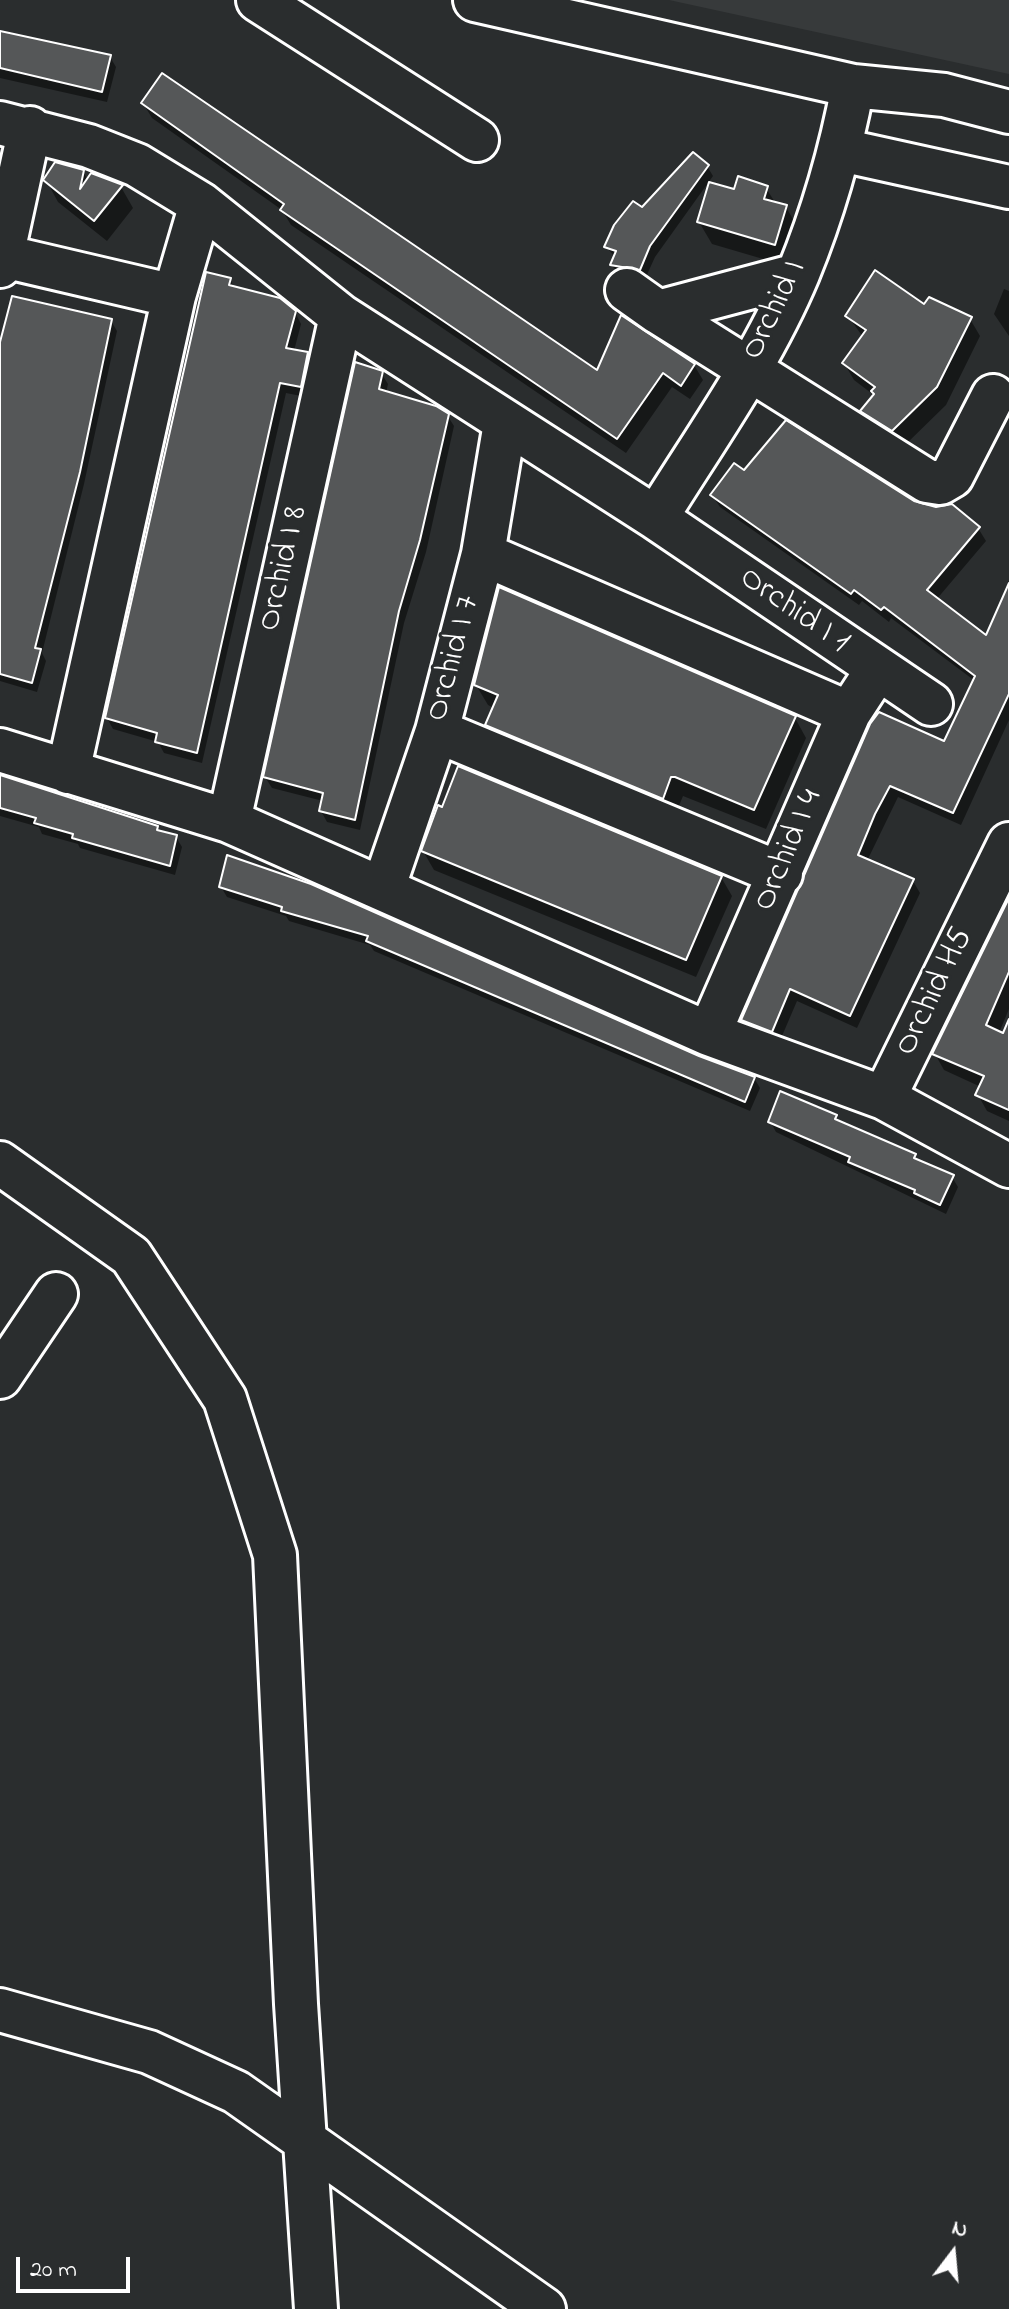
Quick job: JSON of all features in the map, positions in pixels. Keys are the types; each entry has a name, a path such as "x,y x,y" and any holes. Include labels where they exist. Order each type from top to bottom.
{"street":[{"path":"258,0 477,140"},
{"path":"475,0 583,11 853,86 944,95 1009,112"},
{"name":"Orchid I","path":"656,518 749,369 797,275 841,150 853,86"},
{"path":"15,126 1,261 174,296"},
{"name":"Orchid I 1","path":"15,126 137,165 201,204 341,316 656,518 931,704"},
{"path":"841,150 1009,187"},
{"path":"68,772 174,296 201,204"},
{"path":"797,275 643,301 927,481 940,483 952,476 993,396"},
{"name":"Orchid I 8","path":"229,821 341,316"},
{"name":"Orchid I 7","path":"383,889 437,731 483,554 505,423"},
{"path":"483,554 849,713"},
{"name":"Orchid I 4","path":"709,1034 849,713 877,670"},
{"path":"437,731 781,874"},
{"path":"0,750 229,821 709,1034 884,1098 1009,1166"},
{"name":"Orchid H5","path":"884,1098 1009,844"},
{"path":"0,1163 131,1256 225,1399 275,1555 304,2138 316,2309"},
{"path":"0,1377 56,1294"},
{"path":"0,2010 149,2052 236,2092 544,2309"}],"shaded area":[{"path":"669,0 1009,0 1009,74"}],"building":[{"path":"0,31 111,55 102,92 0,68"},
{"path":"162,73 597,370 621,315 695,364 681,386 663,373 617,439 280,210 284,204 141,103"},
{"path":"693,152 709,165 650,246 640,270 610,265 616,251 604,247 614,225 633,201 642,207"},
{"path":"55,162 84,170 80,189 91,173 123,185 94,221 43,180"},
{"path":"738,176 768,186 764,199 787,205 775,245 697,222 709,182 734,189"},
{"path":"875,270 924,304 929,297 972,317 937,387 892,431 860,411 874,394 871,391 875,387 842,363 866,330 845,316"},
{"path":"206,272 231,278 229,285 280,298 296,311 286,348 308,352 301,387 280,383 197,753 155,742 157,733 105,718"},
{"path":"12,296 112,319 80,472 35,648 41,649 32,683 0,674 0,342"},
{"path":"355,362 383,371 379,389 436,406 449,414 420,540 399,611 355,820 319,811 323,793 263,777"},
{"path":"786,420 914,501 936,507 952,504 980,527 927,590 986,635 1009,583 1009,694 953,813 890,786 875,814 858,855 914,879 850,1016 790,989 772,1032 741,1020 870,724 879,712 944,741 975,676 884,607 881,610 854,590 851,594 710,495 734,463 744,470"},
{"path":"499,587 796,716 754,810 675,777 671,777 663,799 485,725 498,695 474,685"},
{"path":"458,766 722,876 686,960 421,851 438,805 442,807"},
{"path":"0,775 158,826 157,830 177,835 170,866 72,838 73,834 34,823 36,818 0,808"},
{"path":"227,855 311,884 699,1056 755,1077 745,1102 366,941 368,936 281,911 282,907 219,887"},
{"path":"1009,898 1009,972 986,1025 1003,1033 1009,1019 1009,1110 975,1095 984,1076 932,1054"},
{"path":"780,1091 837,1115 835,1119 916,1154 914,1158 954,1175 940,1205 914,1193 915,1190 848,1162 850,1157 768,1122"}]}
